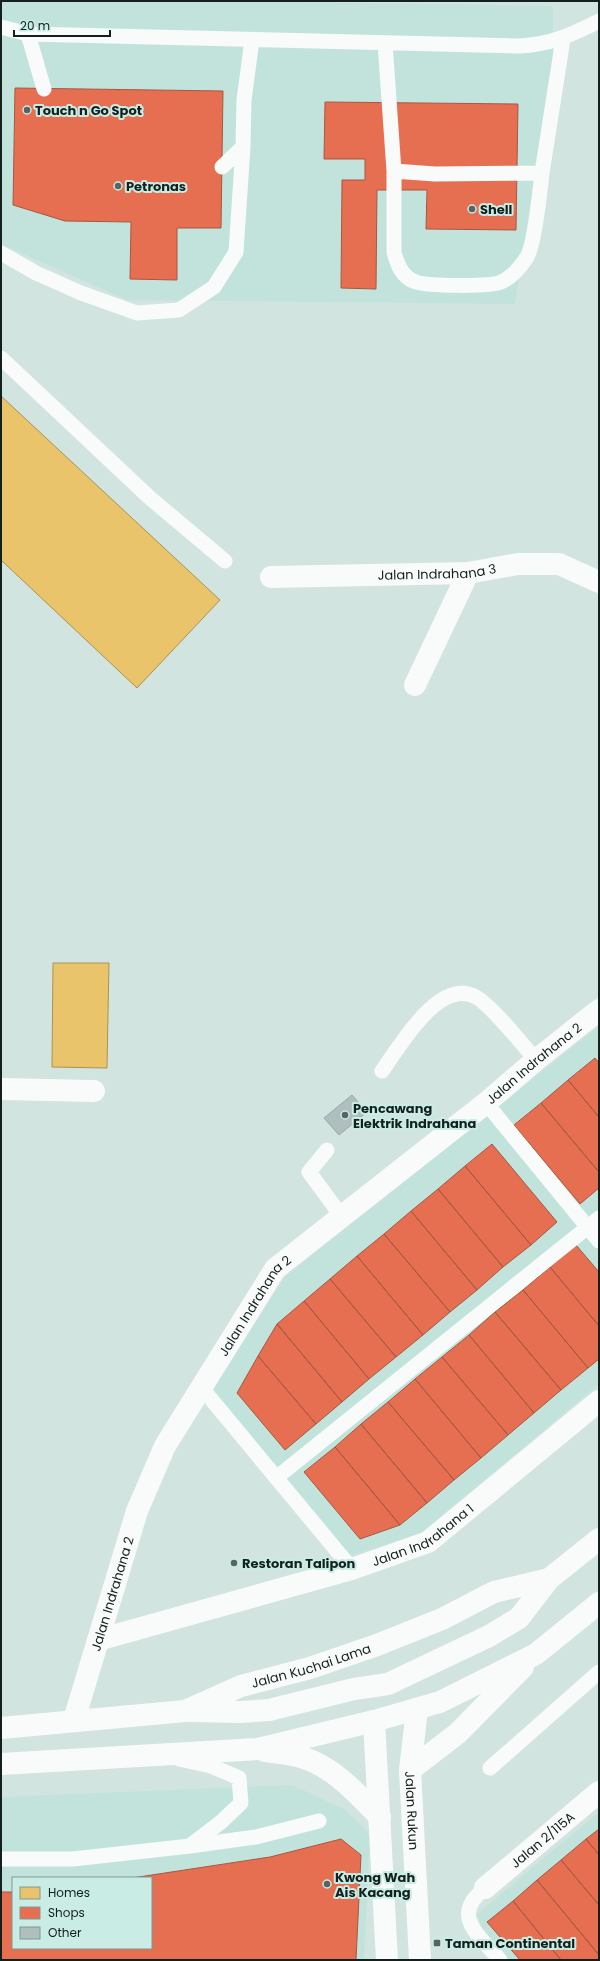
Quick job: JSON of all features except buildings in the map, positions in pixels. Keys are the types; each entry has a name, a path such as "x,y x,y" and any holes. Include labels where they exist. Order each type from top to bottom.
{"street":[{"name":"Jalan Indrahana 3","path":"271,577 468,574 518,564 559,564 599,582"},
{"path":"415,685 468,574"},
{"name":"Jalan Indrahana 2","path":"74,1720 137,1511 166,1446 275,1269 486,1103 536,1060 599,1010"},
{"path":"1,1090 94,1091"},
{"name":"Jalan Indrahana 1","path":"98,1640 352,1569 428,1542 599,1401"},
{"name":"Jalan Kuchai Lama","path":"1,1728 74,1720 185,1711 241,1686 310,1668 377,1645 442,1619 494,1592 549,1579 599,1539"},
{"path":"185,1711 241,1712 269,1710 354,1689 388,1684 489,1636 519,1618 549,1579"},
{"path":"410,1770 458,1732 536,1654 599,1603"},
{"path":"1,1764 258,1750 374,1721 440,1702 536,1654"},
{"path":"388,1684 412,1698 417,1709"},
{"path":"387,1960 374,1721 375,1706 388,1684"},
{"name":"Jalan Rukun","path":"417,1709 410,1770 420,1960"},
{"path":"258,1750 305,1758 327,1770 342,1780 380,1817"},
{"name":"Jalan 2/115A","path":"485,1888 599,1792"}],"lane":[{"path":"1,27 28,34 520,46 541,44 562,39 599,20"},
{"path":"28,34 44,89"},
{"path":"385,43 394,171 394,252 397,264 404,275 415,282 428,284 496,284 513,274 530,251 562,39"},
{"path":"1,253 36,273 81,293 137,313 179,310 214,287 236,252 243,147 244,100 252,40"},
{"path":"222,167 243,147"},
{"path":"394,171 435,174 542,173"},
{"path":"1,358 150,498 225,561"},
{"path":"382,1071 420,1018 450,996 463,994 476,997 486,1005 536,1060"},
{"path":"486,1103 593,1222 599,1241"},
{"path":"327,1150 309,1172 342,1217"},
{"path":"276,1478 593,1222"},
{"path":"201,1387 352,1569"},
{"path":"490,1768 599,1672"},
{"path":"164,1755 211,1766 239,1778 241,1803 221,1822 190,1846"},
{"path":"1,1859 73,1859 190,1846 256,1837 319,1821"},
{"path":"485,1888 470,1902 468,1911 469,1920 473,1928 500,1960"}],"shaded area":[{"path":"1,1 212,1 553,6 553,52 515,304 127,300 3,245 1,243"},
{"path":"599,1026 599,1384 421,1533 350,1556 213,1389 285,1277"},
{"path":"292,1785 344,1809 370,1834 364,1960 1,1960 1,1797"},
{"path":"599,1812 599,1960 509,1960 482,1927 477,1914"}],"place":[{"name":"Touch n Go Spot","path":"27,110"},
{"name":"Petronas","path":"118,186"},
{"name":"Shell","path":"472,209"},
{"name":"Pencawang Elektrik Indrahana","path":"345,1115"},
{"name":"Restoran Talipon","path":"234,1563"},
{"name":"Kwong Wah Ais Kacang","path":"327,1884"},
{"name":"Taman Continental","path":"437,1943"}]}
